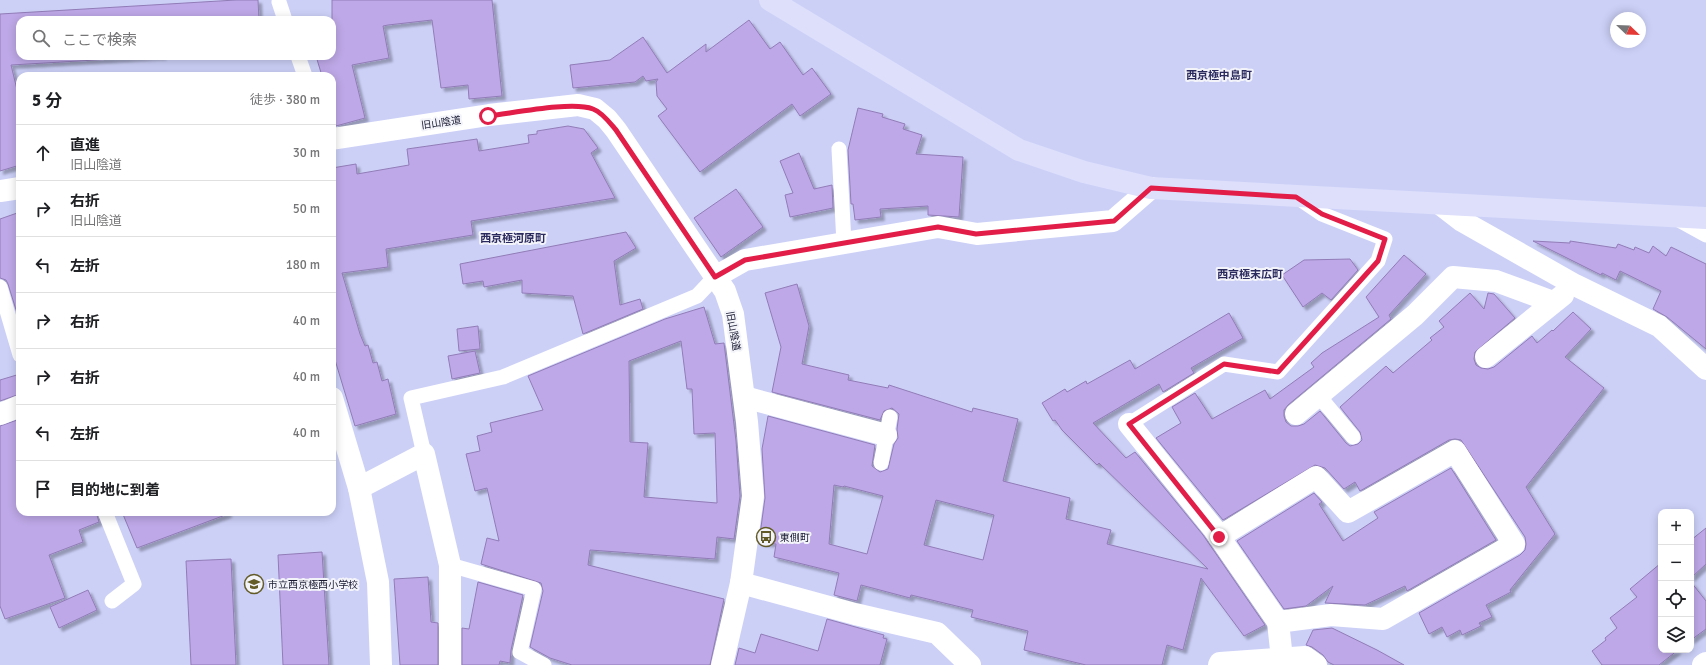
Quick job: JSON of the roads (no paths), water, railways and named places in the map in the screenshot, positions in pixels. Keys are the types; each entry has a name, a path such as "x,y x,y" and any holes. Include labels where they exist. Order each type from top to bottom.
{"street":[{"path":"770,0 1019,150 1084,172 1151,188 1706,218"},
{"name":"旧山陰道","path":"336,137 578,105 595,109 607,119 616,130 724,291 733,314 744,397 753,496 741,583 723,665"},
{"path":"715,277 745,260 938,227 976,234 1114,221 1151,188"},
{"path":"0,191 16,189"},
{"path":"1440,204 1462,222 1575,285 1659,326 1706,369"},
{"path":"1296,414 1415,315 1453,276 1496,281 1553,302"},
{"path":"1486,357 1575,285"},
{"path":"744,397 888,426"},
{"path":"0,414 16,408"},
{"path":"336,411 359,488 378,582 381,665"},
{"path":"1129,424 1219,537 1278,622 1282,659"},
{"path":"1219,537 1316,477 1348,512 1454,452 1514,544 1383,619 1331,615 1278,622"},
{"path":"359,488 424,454 450,565 450,665"},
{"path":"741,583 854,614 937,633 970,665"},
{"path":"1219,665 1220,663 1305,657 1316,665"}],"lane":[{"path":"279,2 284,16"},
{"path":"299,60 303,72"},
{"path":"838,149 844,243"},
{"path":"1129,424 1224,364 1278,372 1378,261 1385,239 1322,214 1296,197"},
{"path":"1672,216 1706,235"},
{"path":"424,454 411,398 503,377 697,296 715,277"},
{"path":"0,287 16,341"},
{"path":"1319,396 1352,437"},
{"path":"881,463 888,426"},
{"path":"107,516 134,584 112,601"},
{"path":"450,565 534,589 520,652 544,665"}],"place":[{"name":"東側町","path":"766,537"},
{"name":"市立西京極西小学校","path":"254,584"}],"district":[{"name":"西京極中島町","path":"1219,75"},
{"name":"西京極河原町","path":"513,238"},
{"name":"西京極末広町","path":"1250,274"}]}
